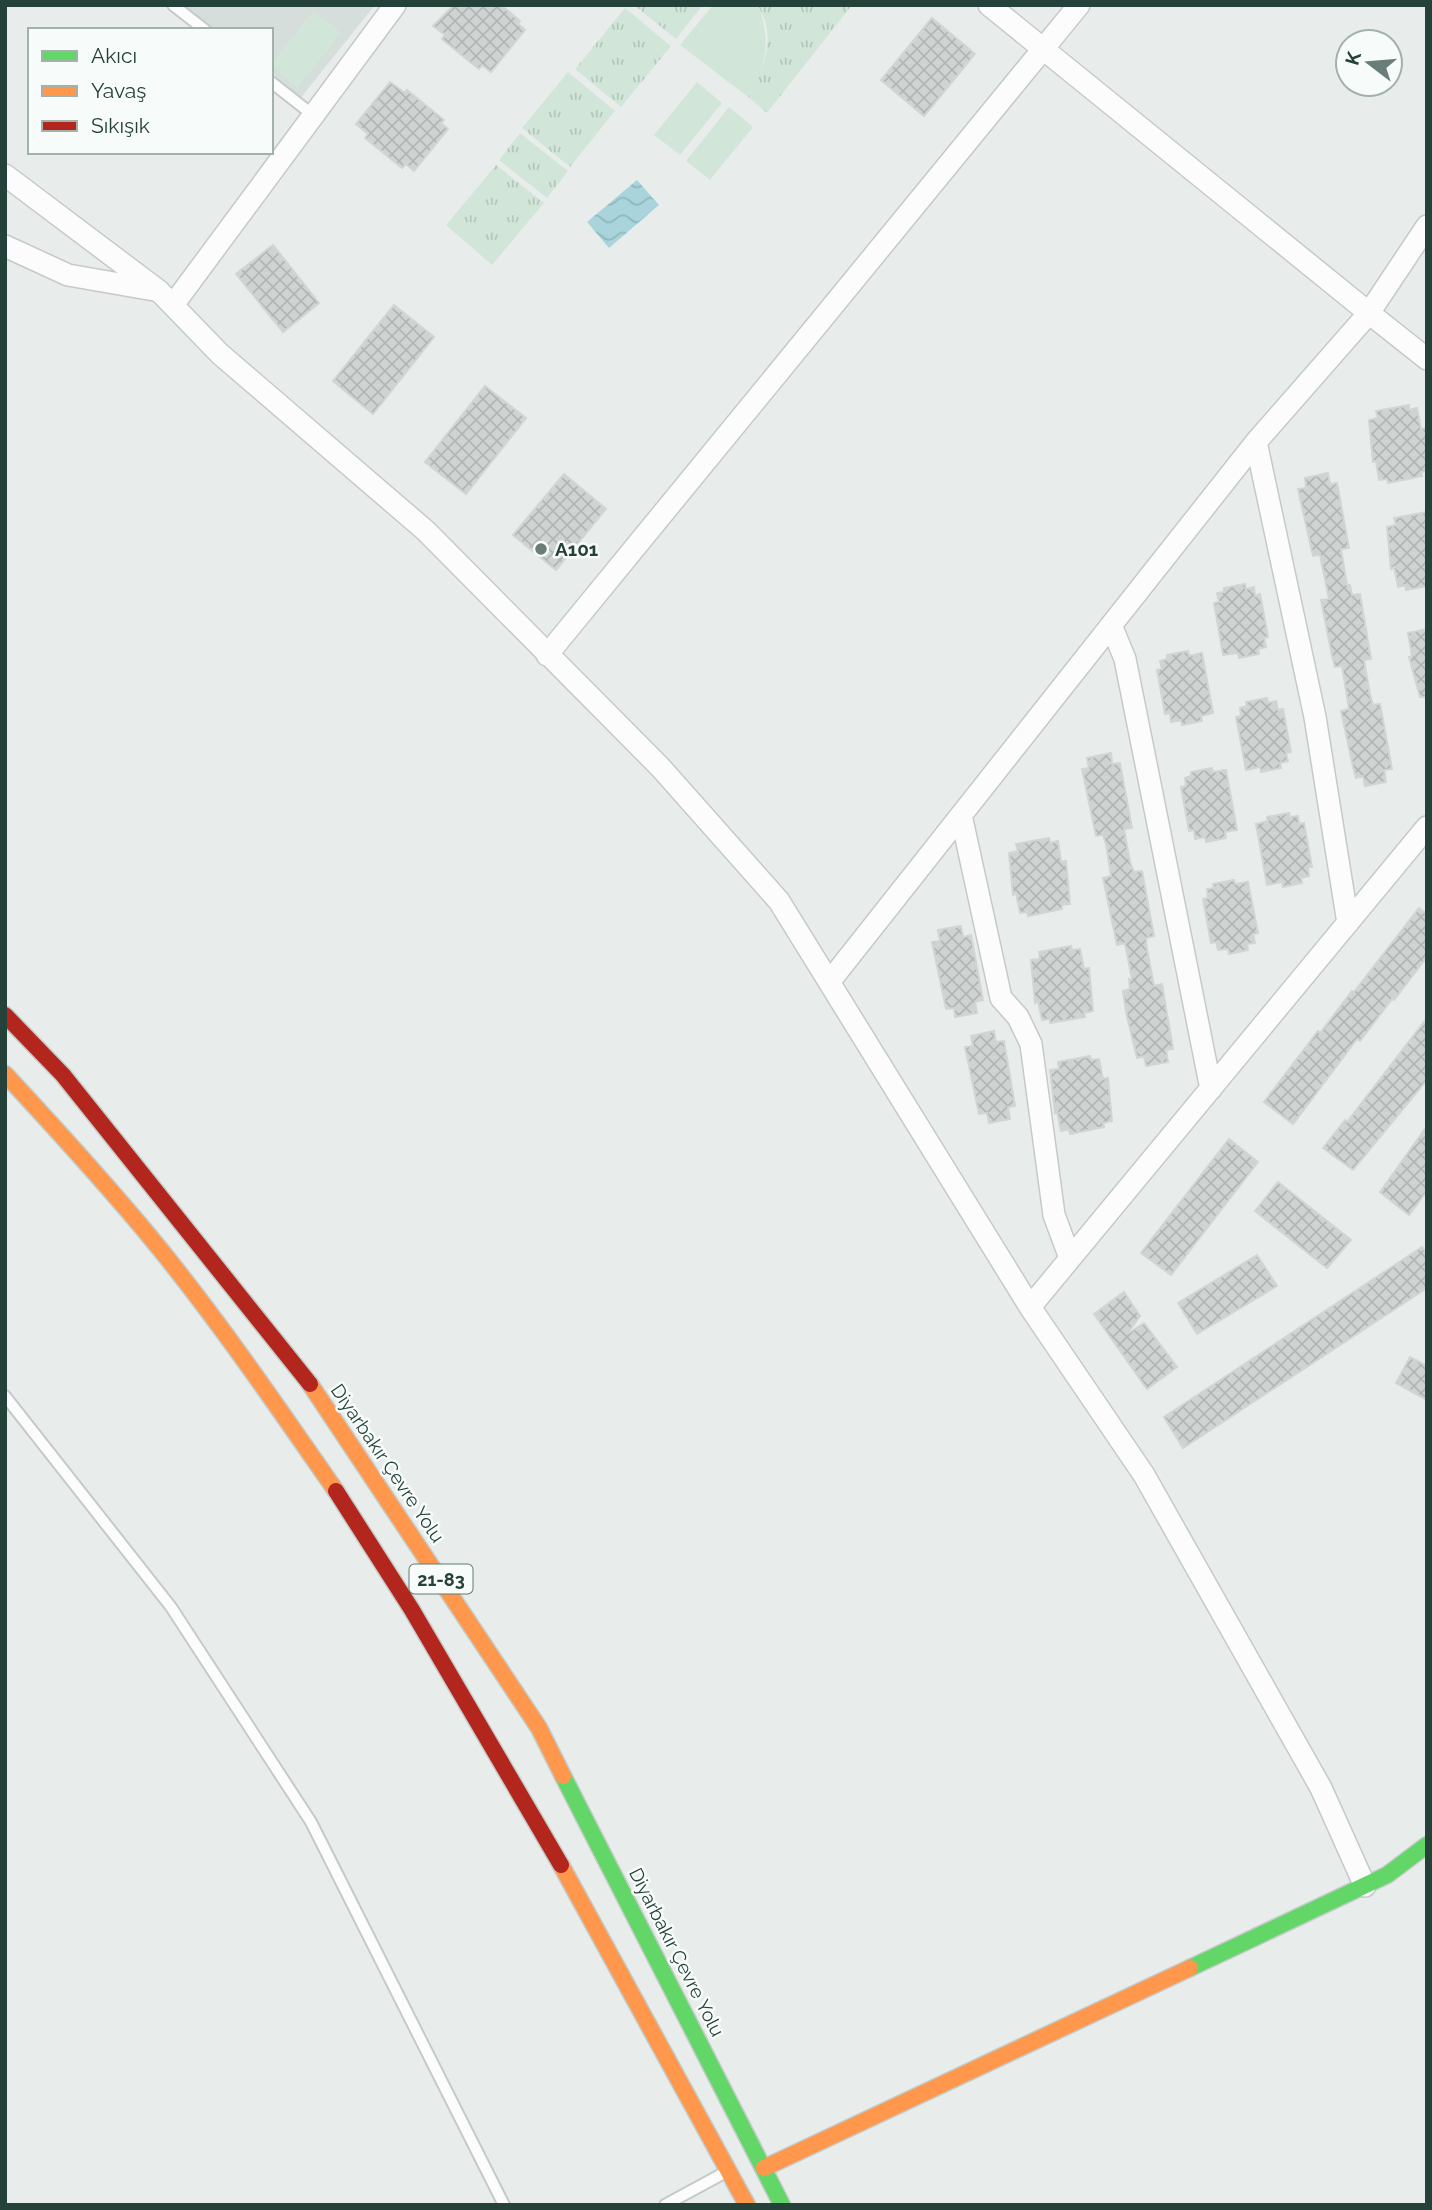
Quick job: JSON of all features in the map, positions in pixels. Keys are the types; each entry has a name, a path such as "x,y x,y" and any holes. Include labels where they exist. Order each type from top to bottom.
{"main road":[{"name":"Diyarbakır Çevre Yolu","path":"5,1016 63,1075 326,1404 509,1682 539,1728 782,2205"},
{"name":"21-83","path":"5,1074 180,1273 299,1437 453,1675 747,2205"},
{"path":"764,2168 1365,1886 1387,1875 1427,1845"}],"street":[{"path":"166,298 313,115 395,5"},
{"path":"989,5 1427,359"},
{"path":"547,655 1079,5"},
{"path":"5,175 166,298 220,354 426,531 662,768 779,901 1030,1307 1144,1475 1321,1788 1365,1886"},
{"path":"830,981 1255,442 1369,313 1427,226"},
{"path":"5,246 68,275 166,298"},
{"path":"1255,442 1315,717 1348,923"},
{"path":"1111,625 1125,659 1210,1089"},
{"path":"961,815 1001,998 1018,1017 1031,1044 1054,1214 1070,1258"},
{"path":"1030,1307 1427,827"}],"lane":[{"path":"173,5 202,28"},
{"path":"273,84 313,115"},
{"path":"5,1396 172,1607 310,1822 505,2205"},
{"path":"665,2205 729,2171"}],"shaded area":[{"path":"180,5 375,5 299,100 273,79 273,28 209,28"}],"green space":[{"path":"634,5 703,5 676,39"},
{"path":"713,5 757,5 760,9 765,33 765,55 748,97 680,45"},
{"path":"757,5 852,5 767,113 748,97 763,64 768,40 767,28"},
{"path":"625,8 671,46 621,107 575,69"},
{"path":"314,11 341,33 297,88 273,66 273,62"},
{"path":"568,72 615,111 570,167 522,128"},
{"path":"697,82 722,103 680,155 654,135"},
{"path":"729,107 753,127 710,180 686,161"},
{"path":"520,133 568,171 547,198 499,160"},
{"path":"496,165 544,203 492,265 446,225"}],"water":[{"path":"637,180 659,205 609,248 587,222"}],"building":[{"path":"454,5 501,5 520,21 518,24 525,30 491,72 482,65 479,69 442,39 445,35 433,26"},
{"path":"932,18 975,54 924,116 881,80"},
{"path":"390,82 405,93 407,90 444,120 441,123 448,129 414,171 406,164 402,168 365,138 368,134 356,124"},
{"path":"273,245 319,303 283,332 236,274"},
{"path":"394,305 434,337 373,414 333,381"},
{"path":"485,386 526,418 466,494 425,462"},
{"path":"1409,405 1409,410 1417,408 1421,429 1427,428 1427,471 1421,472 1422,476 1388,483 1387,479 1379,480 1376,461 1373,462 1369,420 1378,418 1376,411"},
{"path":"1328,473 1330,484 1337,483 1349,548 1341,549 1347,585 1350,585 1352,595 1360,594 1371,659 1364,660 1370,695 1373,705 1380,704 1392,769 1384,770 1386,782 1365,786 1363,776 1356,778 1353,767 1341,711 1349,709 1342,666 1335,667 1321,600 1329,599 1320,555 1313,556 1298,489 1306,488 1305,478"},
{"path":"564,474 606,509 556,570 513,535"},
{"path":"1427,512 1427,586 1406,590 1405,585 1398,587 1394,567 1391,569 1387,527 1396,525 1394,518"},
{"path":"1245,584 1246,589 1254,587 1255,596 1260,594 1268,637 1264,638 1266,647 1258,649 1259,654 1239,658 1238,653 1223,655 1214,603 1219,602 1217,593 1224,592 1224,588"},
{"path":"1427,629 1427,697 1420,697 1409,657 1412,656 1408,633"},
{"path":"1188,651 1189,656 1202,653 1213,713 1201,716 1202,721 1182,725 1181,720 1171,722 1170,713 1165,714 1157,670 1162,669 1160,661 1167,659 1167,655"},
{"path":"1267,698 1268,703 1276,701 1278,710 1283,709 1291,752 1286,753 1288,761 1280,763 1281,768 1261,772 1260,767 1246,770 1236,717 1241,716 1240,708 1247,706 1246,702"},
{"path":"1111,753 1112,764 1120,763 1132,828 1124,829 1130,862 1134,872 1142,871 1154,936 1146,938 1147,949 1154,986 1162,984 1173,1049 1166,1050 1168,1062 1146,1066 1144,1056 1137,1058 1126,1012 1123,991 1130,989 1129,979 1132,979 1125,943 1117,945 1103,878 1111,876 1106,844 1103,835 1096,836 1082,769 1089,768 1087,758"},
{"path":"1212,768 1213,772 1226,770 1237,830 1225,832 1226,838 1206,842 1205,837 1195,839 1194,830 1189,831 1181,787 1186,786 1185,778 1191,776 1191,772"},
{"path":"1289,813 1290,817 1298,816 1299,824 1304,823 1312,867 1308,867 1309,876 1301,878 1302,883 1283,887 1282,882 1267,885 1256,824 1268,821 1267,817"},
{"path":"1049,838 1050,843 1058,841 1061,862 1066,861 1070,904 1062,905 1062,909 1028,916 1027,912 1020,913 1016,893 1013,895 1009,853 1018,851 1016,844"},
{"path":"1234,880 1235,884 1248,882 1258,933 1253,934 1255,943 1247,944 1248,950 1229,954 1228,949 1218,950 1216,942 1211,943 1203,899 1208,898 1207,889 1214,888 1213,884"},
{"path":"1419,908 1427,914 1427,957 1360,1041 1357,1039 1293,1124 1264,1102 1318,1031 1320,1033 1352,991 1354,992"},
{"path":"961,926 963,937 971,935 983,1000 975,1002 977,1013 955,1017 954,1008 946,1009 932,942 940,941 938,930"},
{"path":"1071,946 1072,950 1080,949 1084,969 1089,968 1093,1011 1084,1013 1085,1017 1050,1023 1050,1019 1042,1020 1038,1001 1035,1003 1031,960 1040,959 1039,952"},
{"path":"1427,1018 1427,1080 1353,1170 1323,1148 1345,1120 1347,1122"},
{"path":"994,1031 996,1042 1004,1041 1015,1106 1008,1107 1010,1119 989,1123 987,1113 979,1114 965,1047 973,1046 971,1036"},
{"path":"1090,1056 1091,1060 1099,1059 1103,1079 1108,1078 1112,1121 1103,1123 1104,1127 1070,1134 1069,1129 1061,1131 1057,1111 1055,1113 1050,1070 1059,1069 1058,1062"},
{"path":"1427,1126 1427,1191 1409,1215 1380,1192"},
{"path":"1229,1139 1258,1162 1171,1275 1141,1253"},
{"path":"1278,1182 1351,1240 1327,1268 1255,1211"},
{"path":"1422,1247 1427,1254 1427,1288 1183,1448 1164,1417"},
{"path":"1257,1255 1277,1286 1197,1334 1178,1303"},
{"path":"1124,1292 1140,1316 1127,1334 1144,1323 1177,1367 1147,1389 1094,1314"},
{"path":"1410,1357 1427,1366 1427,1400 1396,1383"}],"traffic: fast":[{"path":"563,1776 782,2205"},
{"path":"1190,1968 1387,1875 1427,1845"}],"traffic: slow":[{"path":"5,1074 123,1204 160,1249 228,1338 336,1491"},
{"path":"310,1384 539,1728 563,1776"},
{"path":"561,1865 747,2205"},
{"path":"764,2168 1190,1968"}],"traffic: jam":[{"path":"5,1015 63,1075 310,1384"},
{"path":"336,1491 412,1610 561,1865"}],"place":[{"name":"A101","path":"541,549"}]}
